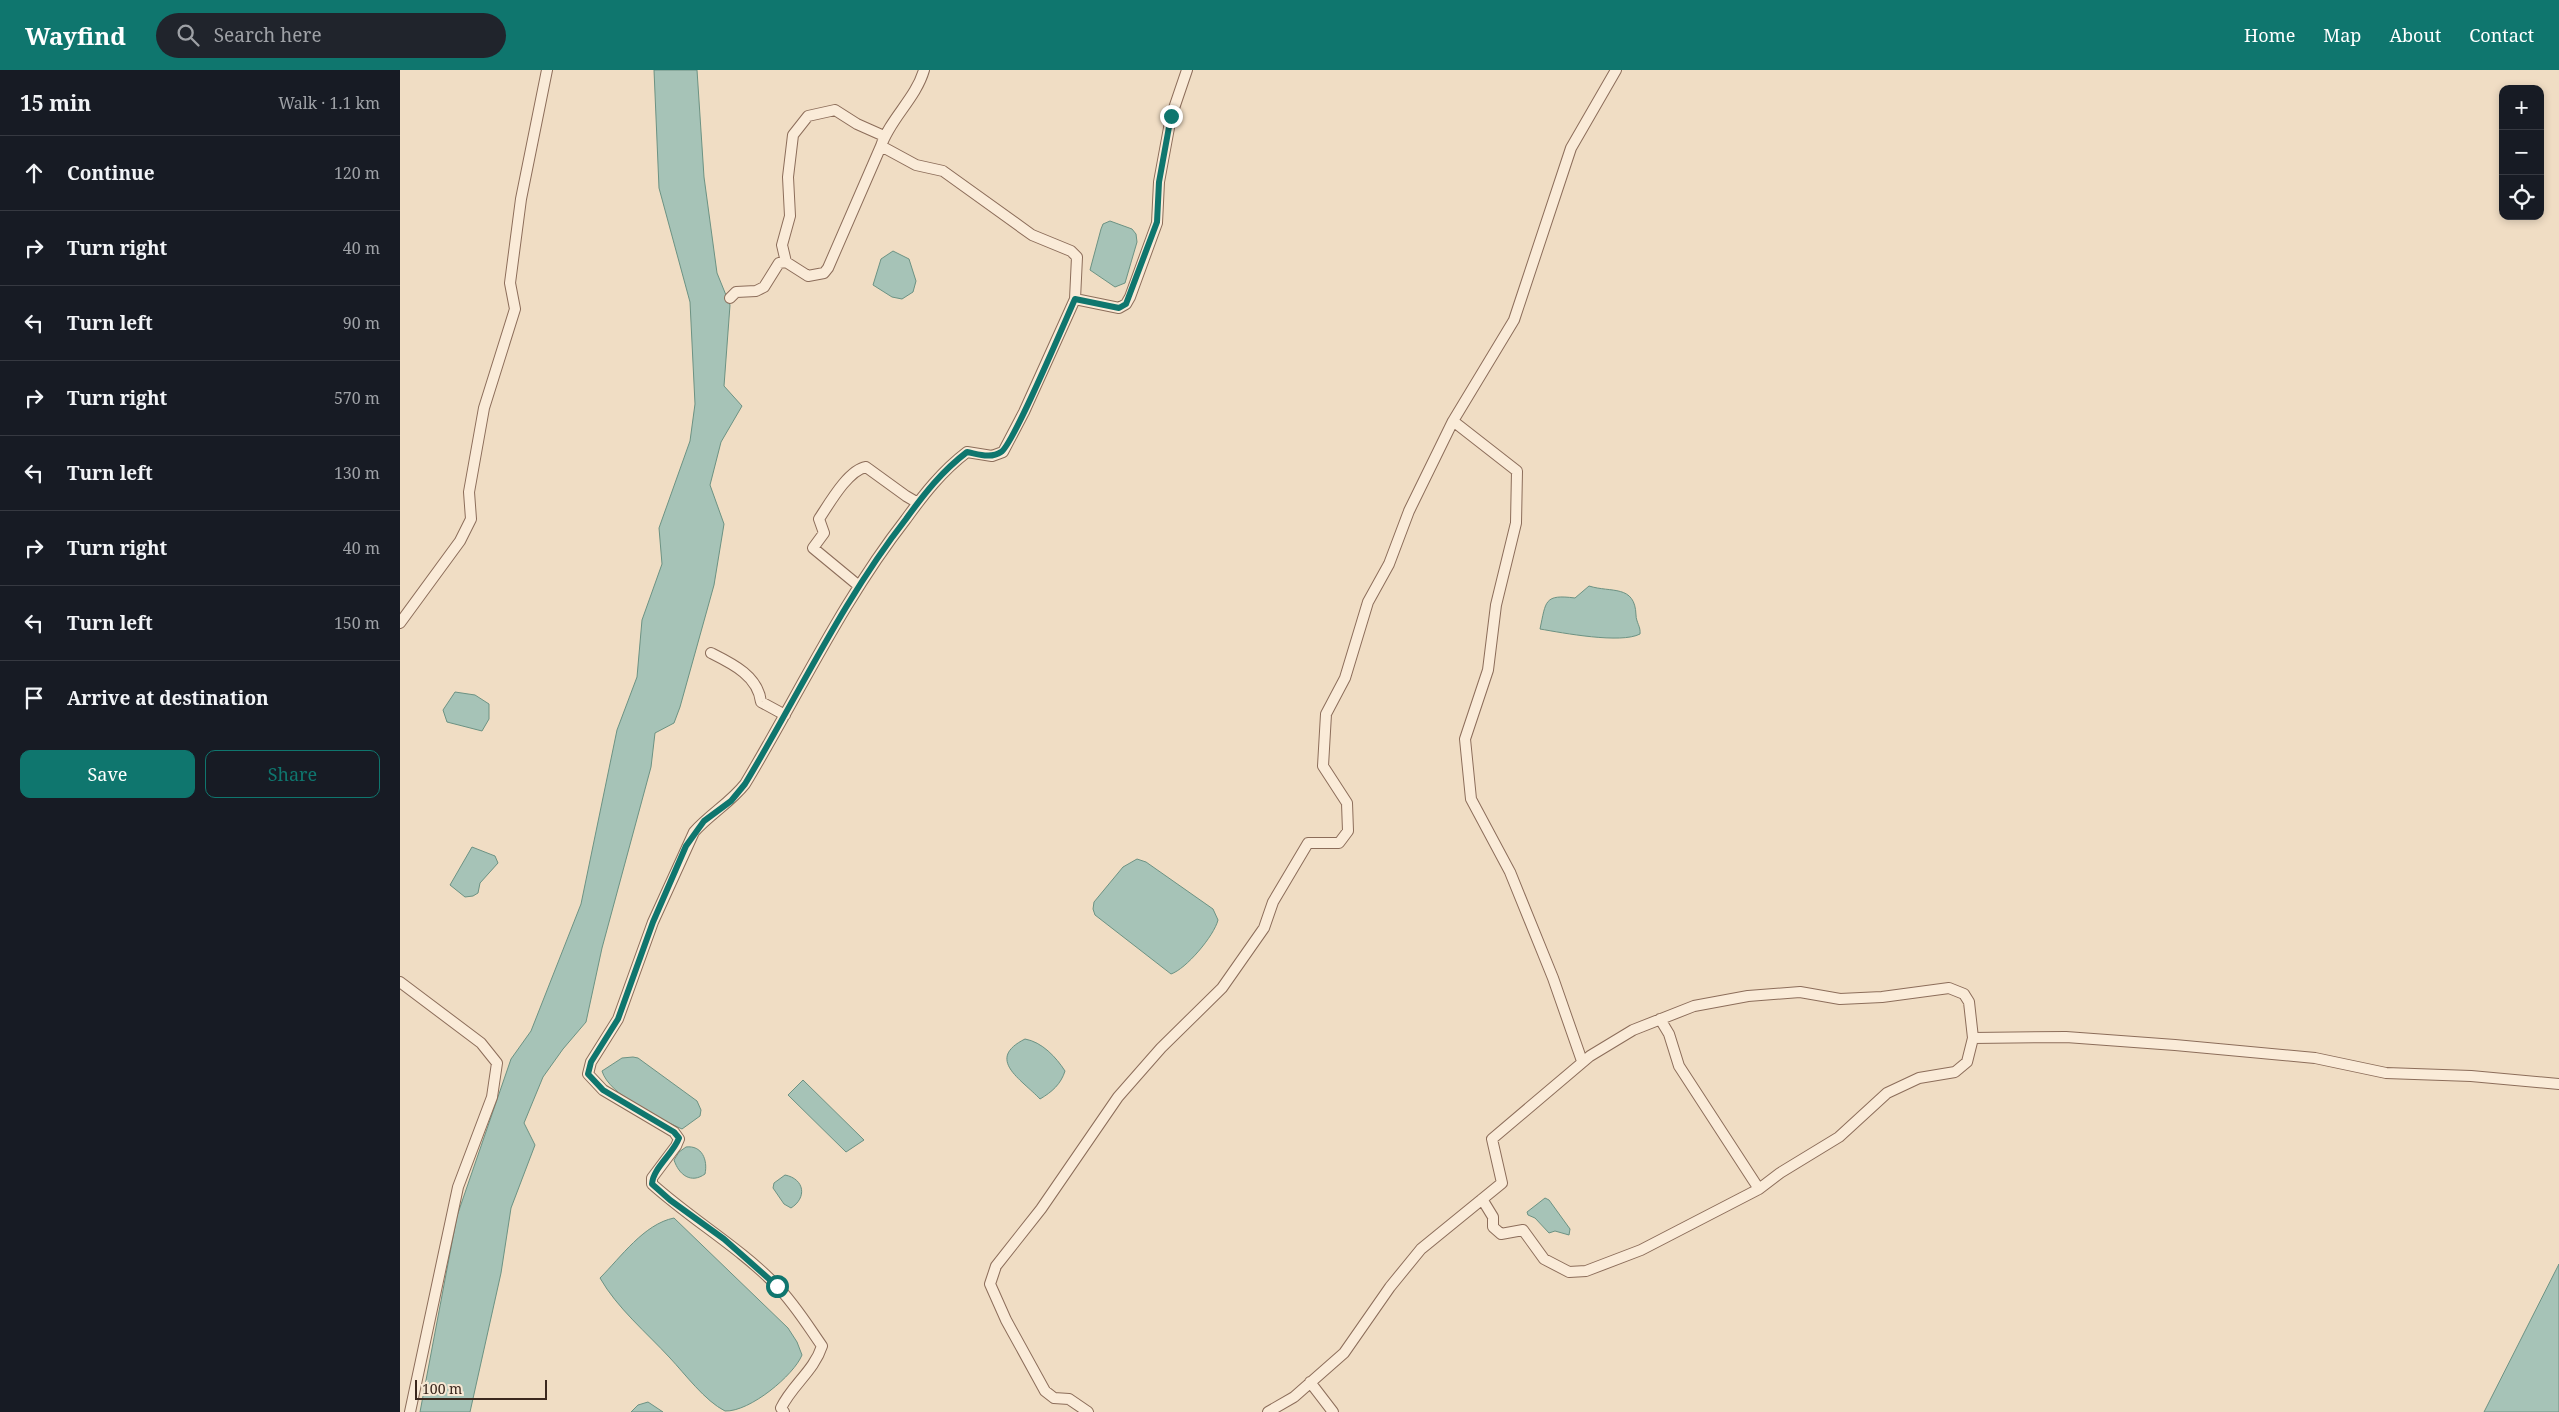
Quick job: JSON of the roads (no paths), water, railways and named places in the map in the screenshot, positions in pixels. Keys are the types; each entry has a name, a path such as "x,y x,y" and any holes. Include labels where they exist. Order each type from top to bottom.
{"street":[{"path":"400,623 460,541 471,519 469,492 484,408 515,309 510,283 521,199 548,70"},
{"path":"730,298 736,292 756,291 764,287 779,263 786,262 808,276 824,273 828,268 882,141 904,108 924,70"},
{"path":"1075,299 1119,308 1126,304 1130,296 1157,222 1159,182 1171,116 1187,70"},
{"path":"1088,1412 1069,1399 1054,1398 1045,1391 1006,1320 990,1284 996,1266 1041,1209 1118,1097 1161,1048 1222,988 1264,928 1273,902 1308,843 1316,841 1327,845 1339,844 1348,831 1346,803 1323,766 1326,714 1345,678 1368,602 1389,564 1409,511 1453,421 1514,320 1571,148 1616,70"},
{"path":"784,1412 781,1408 787,1397 818,1360 822,1346 777,1286 724,1239 670,1200 652,1184 652,1178 676,1146 679,1138 674,1132 603,1090 588,1074 591,1062 618,1019 653,922 686,846 704,821 731,801 745,784 859,586 888,542 947,467 967,452 992,456 1003,452 1024,412 1075,299 1077,258 1071,251 1032,236 943,171 916,165 835,110 808,116 793,135 788,177 790,216 782,246 786,262"},
{"path":"1453,421 1517,471 1516,523 1496,605 1488,670 1465,739 1471,799 1510,872 1553,978 1582,1061"},
{"path":"859,586 813,548 824,533 819,519 837,493 850,476 860,468 866,467 906,496 918,502"},
{"path":"711,654 730,662 759,688 760,702 785,715"},
{"path":"400,982 481,1043 497,1062 492,1097 458,1187 410,1412"},
{"path":"1268,1412 1294,1396 1344,1353 1390,1287 1421,1249 1502,1183 1492,1139 1582,1061 1633,1030 1694,1006 1748,996 1800,992 1840,999 1882,997 1949,988 1964,994 1969,1002 1973,1038 1967,1062 1955,1072 1919,1078 1886,1093 1838,1137 1780,1173 1759,1189 1641,1250 1586,1271 1569,1272 1544,1259 1523,1230 1501,1234 1493,1227 1493,1217 1482,1200"},
{"path":"1660,1019 1669,1034 1679,1066 1759,1189"},
{"path":"1973,1038 2066,1037 2175,1045 2315,1058 2386,1073 2471,1076 2559,1084"},
{"path":"1310,1382 1333,1412"}]}
